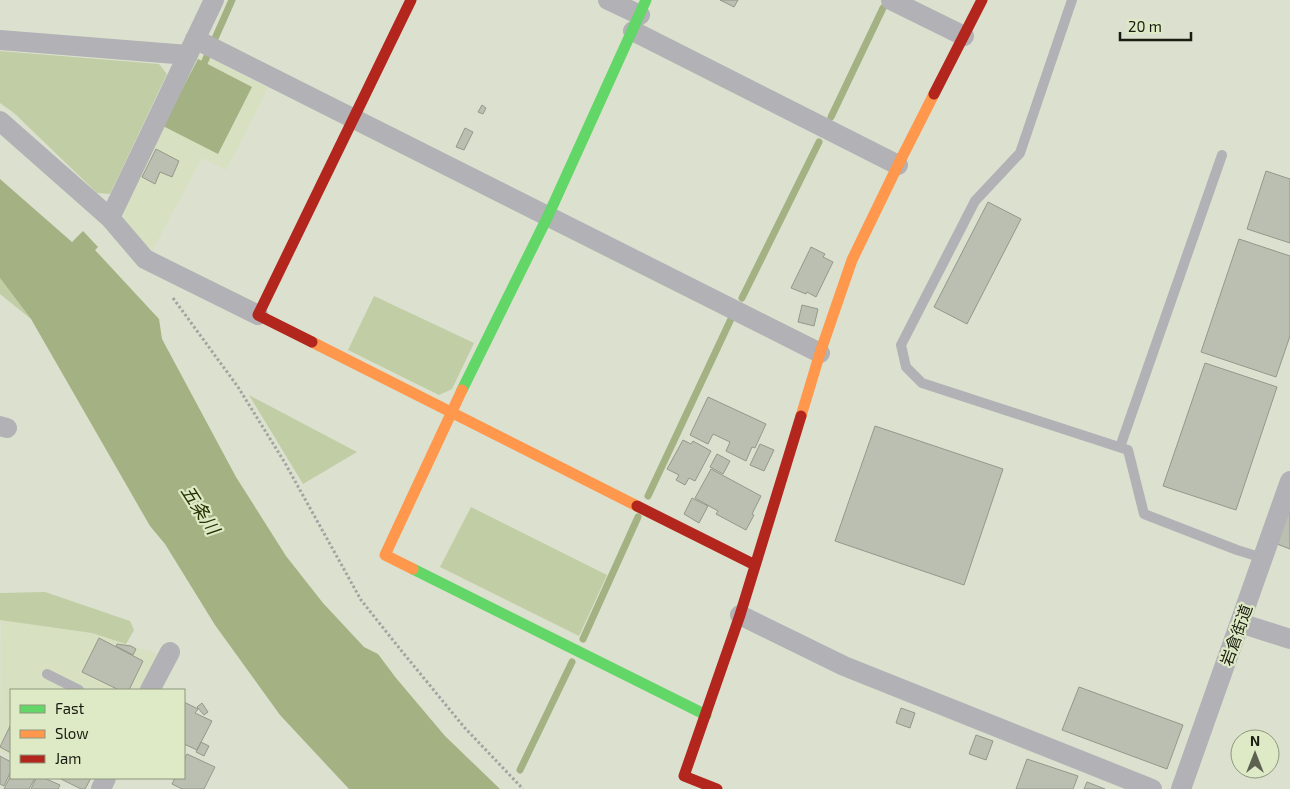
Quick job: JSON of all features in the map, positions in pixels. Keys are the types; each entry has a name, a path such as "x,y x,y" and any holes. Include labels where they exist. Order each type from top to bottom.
{"street":[{"path":"110,218 214,0"},
{"path":"258,315 411,0"},
{"path":"608,0 640,16 898,165"},
{"path":"891,0 964,36"},
{"path":"717,789 684,776 740,615 820,353 852,260 982,0"},
{"path":"640,16 548,216 451,413 385,555 706,714"},
{"path":"0,40 191,47 217,50 820,353"},
{"path":"0,121 110,218 145,259 755,564"},
{"name":"岩倉街道","path":"1181,789 1290,481"},
{"path":"740,615 844,666 1152,789"},
{"path":"1240,623 1290,639"},
{"path":"151,689 170,652"}],"lane":[{"path":"1072,0 1020,153 975,201 901,345 906,367 922,384 1128,450 1144,514 1237,550 1263,558"},
{"path":"1120,447 1222,156"},
{"path":"47,674 77,689"}],"path":[{"path":"168,291 243,396 285,463 362,600 464,727 523,789"}],"shaded area":[{"path":"0,51 159,64 167,74 110,194 97,193 14,113 0,103"},
{"path":"198,56 210,58 268,88 226,170 202,158 151,253 123,220 126,206"},
{"path":"0,278 31,319 0,294"},
{"path":"374,296 474,343 452,389 439,395 348,350"},
{"path":"249,395 357,452 303,484"},
{"path":"471,507 607,575 579,636 440,567"},
{"path":"45,592 130,621 134,630 126,644 92,633 0,620 0,593"},
{"path":"1,619 92,633 162,655 145,689 10,689 10,756 0,751"}],"water":[{"path":"198,59 252,87 218,154 163,126"},
{"name":"五条川","path":"0,179 72,242 83,231 98,247 95,250 159,319 162,339 236,477 286,556 323,603 364,647 378,654 445,736 500,789 349,789 280,715 215,625 165,544 150,526 31,319 0,278"}],"building":[{"path":"720,0 738,0 734,7"},
{"path":"482,105 486,108 483,114 478,112"},
{"path":"465,128 473,132 464,150 456,147"},
{"path":"156,149 179,161 172,177 160,172 155,184 142,177"},
{"path":"1266,171 1290,179 1290,243 1247,229"},
{"path":"988,202 1021,219 967,324 934,307"},
{"path":"1239,239 1290,256 1290,336 1276,377 1201,352"},
{"path":"811,247 825,254 823,257 833,262 816,297 807,292 806,294 791,288"},
{"path":"802,305 818,309 814,326 798,322"},
{"path":"1205,363 1277,387 1236,510 1163,486"},
{"path":"708,397 766,424 755,448 752,447 746,461 726,451 730,442 713,434 708,444 690,435"},
{"path":"875,426 1003,469 964,585 835,541"},
{"path":"683,440 691,444 693,441 711,451 695,481 689,478 685,485 676,480 679,475 667,469"},
{"path":"760,444 774,450 764,471 750,465"},
{"path":"717,454 730,461 723,474 710,467"},
{"path":"711,469 761,496 746,530 716,514 718,511 695,498"},
{"path":"692,498 708,506 699,523 684,514"},
{"path":"1290,506 1290,549 1277,544"},
{"path":"99,638 143,661 129,689 117,689 82,672"},
{"path":"117,644 131,646 136,649 133,655 116,646"},
{"path":"1079,687 1183,725 1167,769 1062,730"},
{"path":"185,702 198,709 195,713 212,721 197,750 185,744"},
{"path":"202,703 208,712 204,715 197,707"},
{"path":"901,708 915,713 910,728 896,723"},
{"path":"10,726 10,752 0,747"},
{"path":"976,735 993,741 986,760 969,754"},
{"path":"201,742 209,746 204,756 196,752"},
{"path":"187,754 215,767 204,789 182,789 172,784 174,779 185,779 185,758"},
{"path":"0,756 10,761 10,773 4,786 0,784"},
{"path":"1027,759 1078,776 1073,789 1016,789"},
{"path":"10,777 10,779 34,779 29,789 4,789"},
{"path":"36,779 46,779 60,785 58,789 31,789"},
{"path":"61,779 90,779 85,789 81,789"},
{"path":"1087,782 1105,789 1084,789"}],"waterway":[{"path":"201,70 232,0"},
{"path":"831,117 883,8"},
{"path":"742,298 819,142"},
{"path":"648,496 731,319"},
{"path":"583,639 638,517"},
{"path":"520,770 572,662"}],"traffic: fast":[{"path":"462,390 548,216 646,0"},
{"path":"413,569 706,715"}],"traffic: slow":[{"path":"801,416 820,353 852,260 934,94"},
{"path":"312,342 637,506"},
{"path":"413,569 385,555 462,390"}],"traffic: jam":[{"path":"312,342 258,315 411,0"},
{"path":"934,94 982,0"},
{"path":"717,789 684,776 740,615 801,416"},
{"path":"637,506 755,565"}]}
